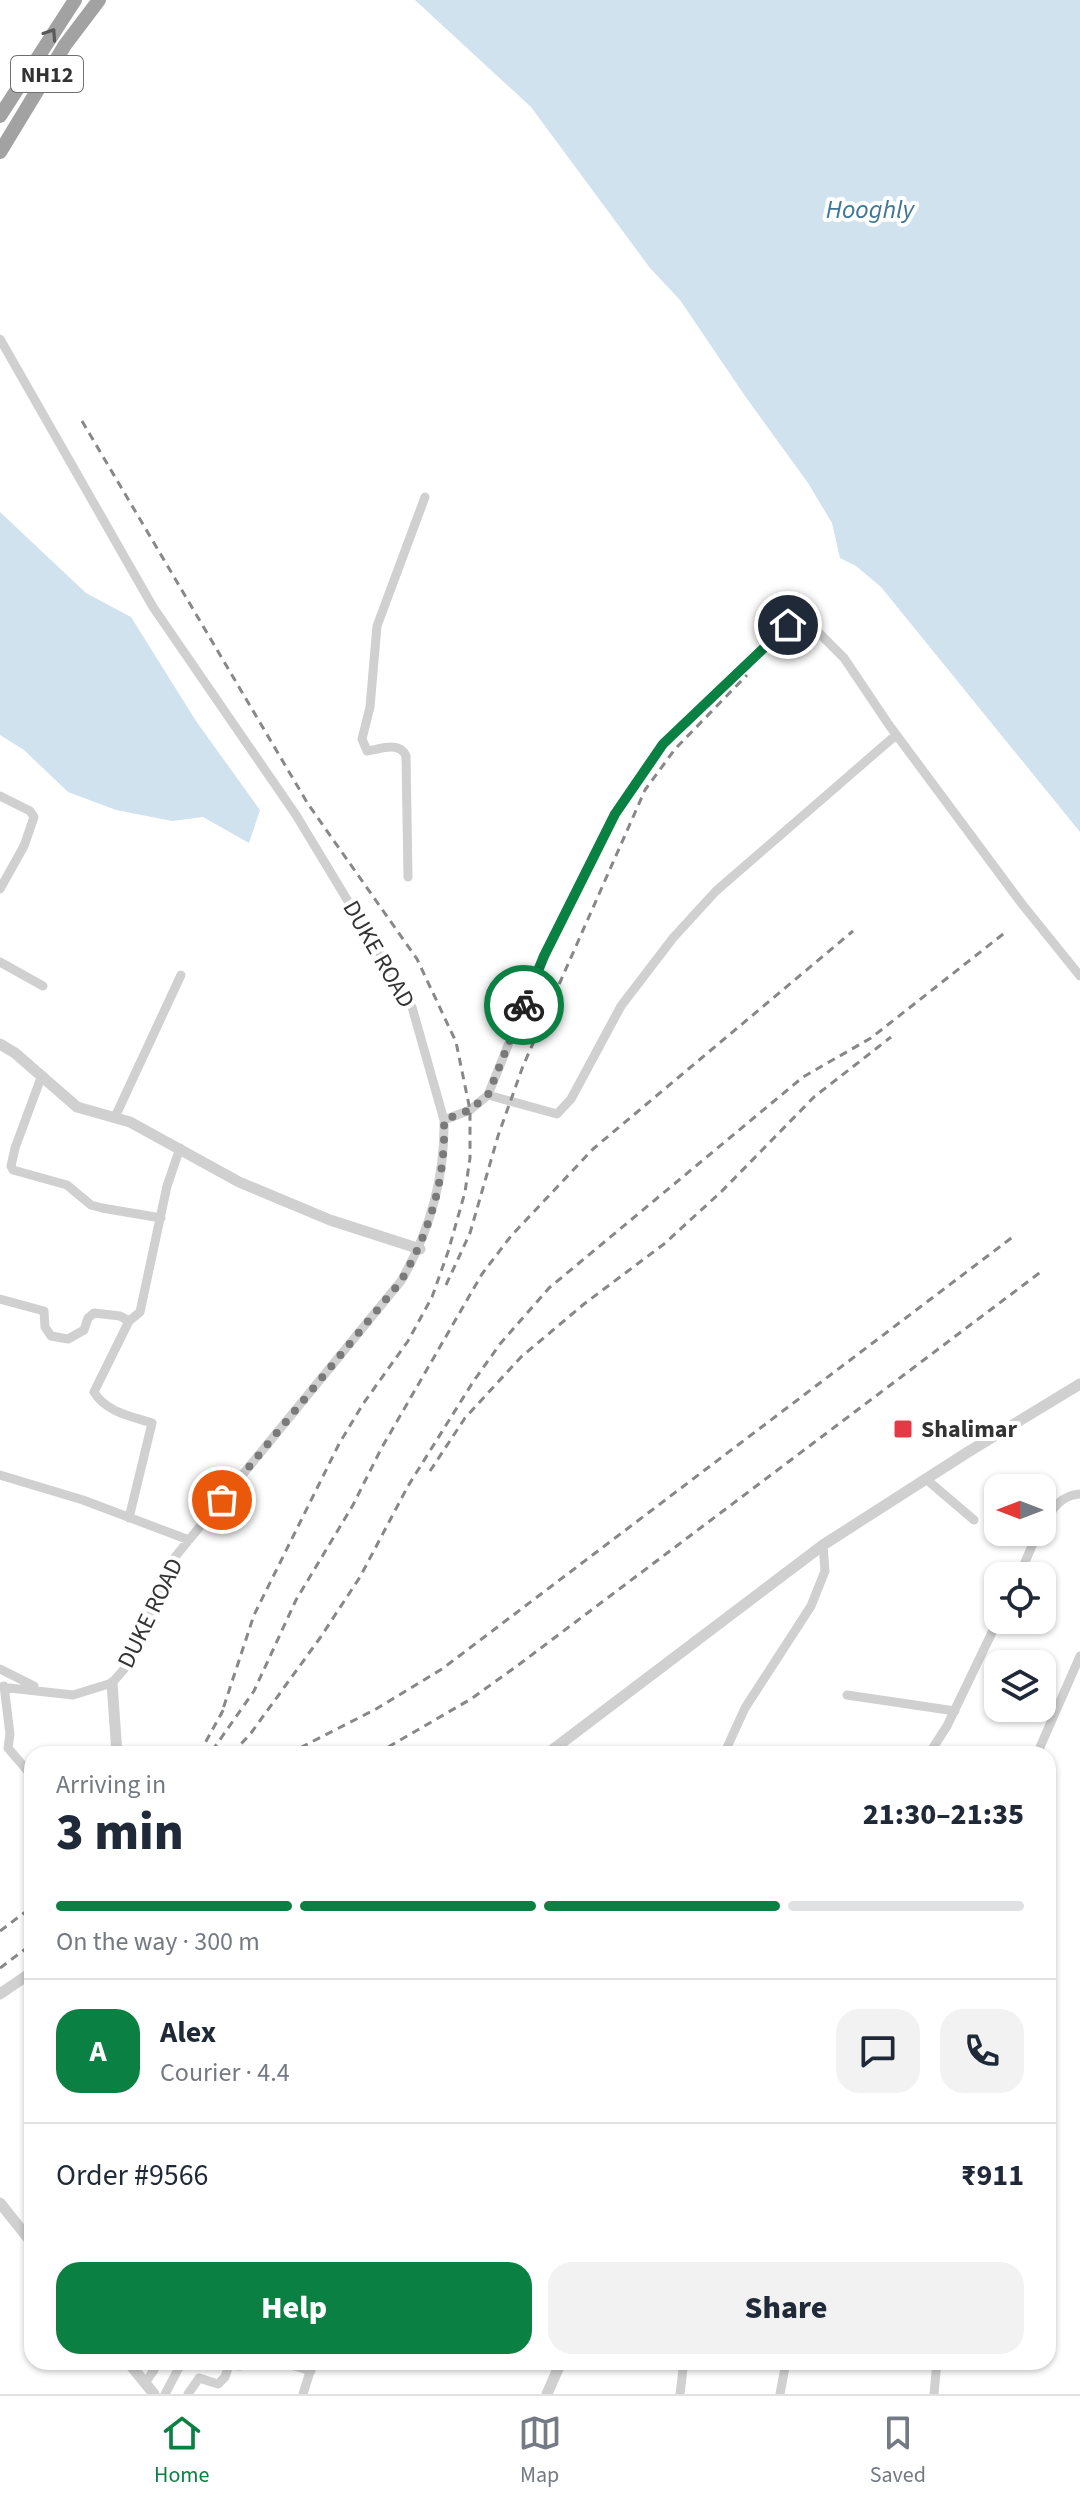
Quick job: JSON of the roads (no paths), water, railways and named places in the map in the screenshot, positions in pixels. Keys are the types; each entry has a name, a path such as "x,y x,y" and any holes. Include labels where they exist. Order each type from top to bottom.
{"highway":[{"name":"NH12","path":"0,116 75,0"},
{"name":"NH12","path":"0,152 65,45 99,0"}],"street":[{"name":"DUKE ROAD","path":"0,339 153,607 296,815 412,1007 444,1120 436,1203 420,1249 401,1281 175,1557 132,1660 112,1683 73,1695 2,1687"},
{"path":"408,877 404,750 397,746 367,751 362,739 370,707 377,626 425,497"},
{"path":"444,1120 470,1110 488,1095 544,956 615,814 663,744 788,625 815,629 844,658 896,735 1022,904 1080,976"},
{"path":"488,1095 557,1114 571,1099 621,1006 673,938 716,891 896,735"},
{"path":"0,796 30,811 34,817 24,846 0,889"},
{"path":"0,962 43,986"},
{"path":"115,1117 181,975"},
{"path":"0,1044 42,1075 77,1107 115,1117 156,1134 239,1182 330,1220 420,1249"},
{"path":"42,1075 15,1148 13,1170 67,1185 91,1205 161,1218"},
{"path":"129,1518 152,1423 100,1403 94,1392 129,1321 140,1312 172,1168 180,1148"},
{"path":"0,1299 44,1311 45,1327 51,1336 68,1339 84,1330 88,1318 94,1313 120,1316 129,1321"},
{"path":"558,1746 823,1545 1080,1384"},
{"path":"0,1475 189,1540"},
{"path":"926,1479 974,1520"},
{"path":"1056,1505 1068,1495 1080,1494"},
{"path":"728,1746 745,1708 811,1606 825,1571 823,1545"},
{"path":"934,1746 955,1711 991,1634"},
{"path":"1041,1746 1080,1656"},
{"path":"0,1669 41,1690"},
{"path":"112,1683 116,1746"},
{"path":"2,1687 10,1734 8,1748 24,1767"},
{"path":"847,1695 955,1711"},
{"path":"0,1994 24,1978"},
{"path":"0,2203 24,2233"},
{"path":"134,2370 154,2394"},
{"path":"145,2383 154,2370"},
{"path":"165,2394 178,2370"},
{"path":"188,2394 199,2378 218,2384 227,2370"},
{"path":"303,2394 311,2370"},
{"path":"547,2394 558,2370"},
{"path":"680,2394 683,2370"},
{"path":"780,2394 784,2370"},
{"path":"934,2394 936,2370"}],"water":[{"name":"Hooghly","path":"415,0 1080,0 1080,832 881,587 856,566 840,558 832,523 808,483 680,300 650,268 531,107"},
{"path":"0,512 86,593 131,617 196,721 260,810 249,843 203,817 172,821 116,810 68,792 24,750 0,735"}],"railway":[{"path":"82,421 308,804 417,959 456,1042 470,1110 470,1158 465,1192 432,1297 408,1341 339,1444 254,1615 221,1715"},
{"path":"446,1285 470,1233 498,1136 523,1066 645,790 675,749 747,675"},
{"path":"216,1746 254,1691 296,1600 353,1505 381,1449 482,1274 511,1236 593,1149 853,931"},
{"path":"239,1746 320,1638 360,1577 408,1486 473,1382 500,1344 549,1288 803,1077 871,1038 1007,931"},
{"path":"430,1471 465,1418 521,1357 584,1304 664,1244 722,1191 814,1097 891,1037"},
{"path":"304,1746 376,1709 442,1669 1014,1236"},
{"path":"390,1746 471,1699 521,1663 1042,1271"},
{"path":"203,1746 226,1705"},
{"path":"0,1931 24,1913"},
{"path":"0,1968 24,1950"}],"place":[{"name":"Shalimar","path":"903,1429"}]}
